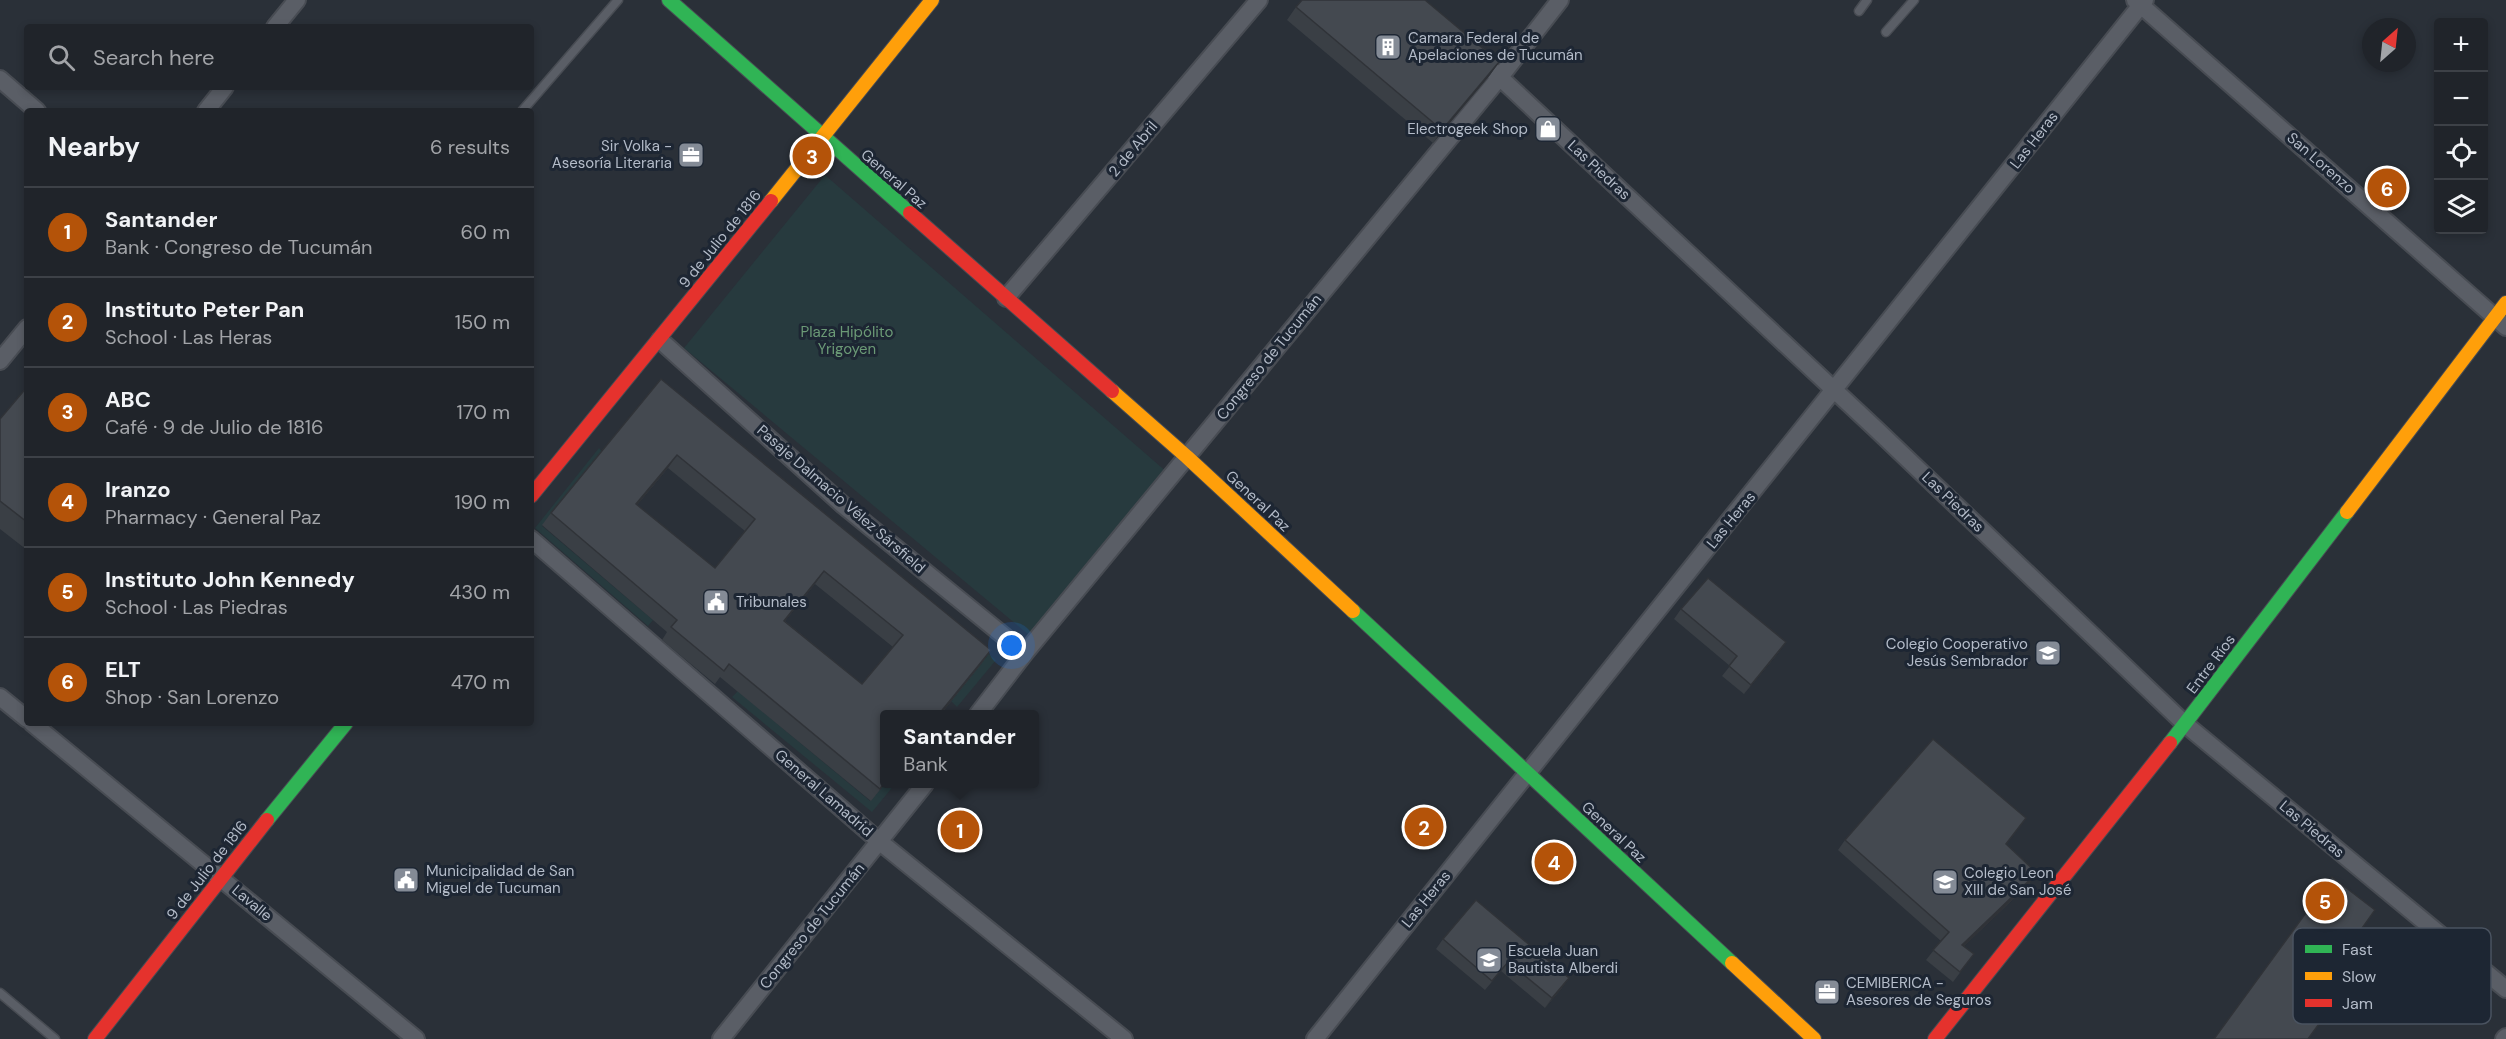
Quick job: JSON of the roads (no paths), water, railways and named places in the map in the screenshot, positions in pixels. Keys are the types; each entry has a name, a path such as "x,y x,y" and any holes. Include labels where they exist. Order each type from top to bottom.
{"street":[{"path":"277,24 297,0"},
{"name":"General Paz","path":"669,0 822,138 1187,457 1814,1039"},
{"name":"9 de Julio de 1816","path":"534,492 660,340 932,0"},
{"name":"2 de Abril","path":"1006,298 1259,0"},
{"name":"Congreso de Tucumán","path":"981,710 1025,653 1500,77 1560,0"},
{"name":"San Lorenzo","path":"2140,2 2501,322"},
{"name":"Las Heras","path":"1315,1039 1834,391 2140,2"},
{"name":"Las Piedras","path":"1466,46 2185,724 2432,928"},
{"path":"0,79 34,108"},
{"path":"208,108 223,90"},
{"name":"Entre Ríos","path":"1935,1039 2501,322 2506,303"},
{"path":"0,361 24,332"},
{"name":"Pasaje Dalmacio Vélez Sársfield","path":"660,340 843,505 1025,653"},
{"name":"General Lamadrid","path":"534,542 880,842 1124,1039"},
{"path":"0,697 24,717"},
{"name":"Lavalle","path":"36,726 416,1039"},
{"name":"9 de Julio de 1816","path":"95,1039 221,877 344,726"},
{"name":"Congreso de Tucumán","path":"721,1039 921,788"},
{"name":"Las Piedras","path":"2491,977 2506,989"}],"lane":[{"path":"525,108 618,0"},
{"path":"1859,11 1868,0"},
{"path":"1886,32 1914,0"},
{"path":"0,993 55,1039"}],"place":[{"name":"Camara Federal de Apelaciones de Tucumán","path":"1388,47"},
{"name":"Electrogeek Shop","path":"1548,129"},
{"name":"Sir Volka - Asesoría Literaria","path":"691,155"},
{"name":"ABC","path":"812,156"},
{"name":"ELT","path":"2387,188"},
{"name":"Tribunales","path":"716,602"},
{"name":"Colegio Cooperativo Jesús Sembrador","path":"2048,653"},
{"name":"Instituto Peter Pan","path":"1424,827"},
{"name":"Santander","path":"960,830"},
{"name":"Iranzo","path":"1554,862"},
{"name":"Municipalidad de San Miguel de Tucuman","path":"406,880"},
{"name":"Colegio Leon XIII de San José","path":"1945,882"},
{"name":"Instituto John Kennedy","path":"2325,901"},
{"name":"Escuela Juan Bautista Alberdi","path":"1489,960"},
{"name":"CEMIBERICA - Asesores de Seguros","path":"1827,992"}],"park label":[{"name":"Plaza Hipólito Yrigoyen","path":"847,340"}]}
